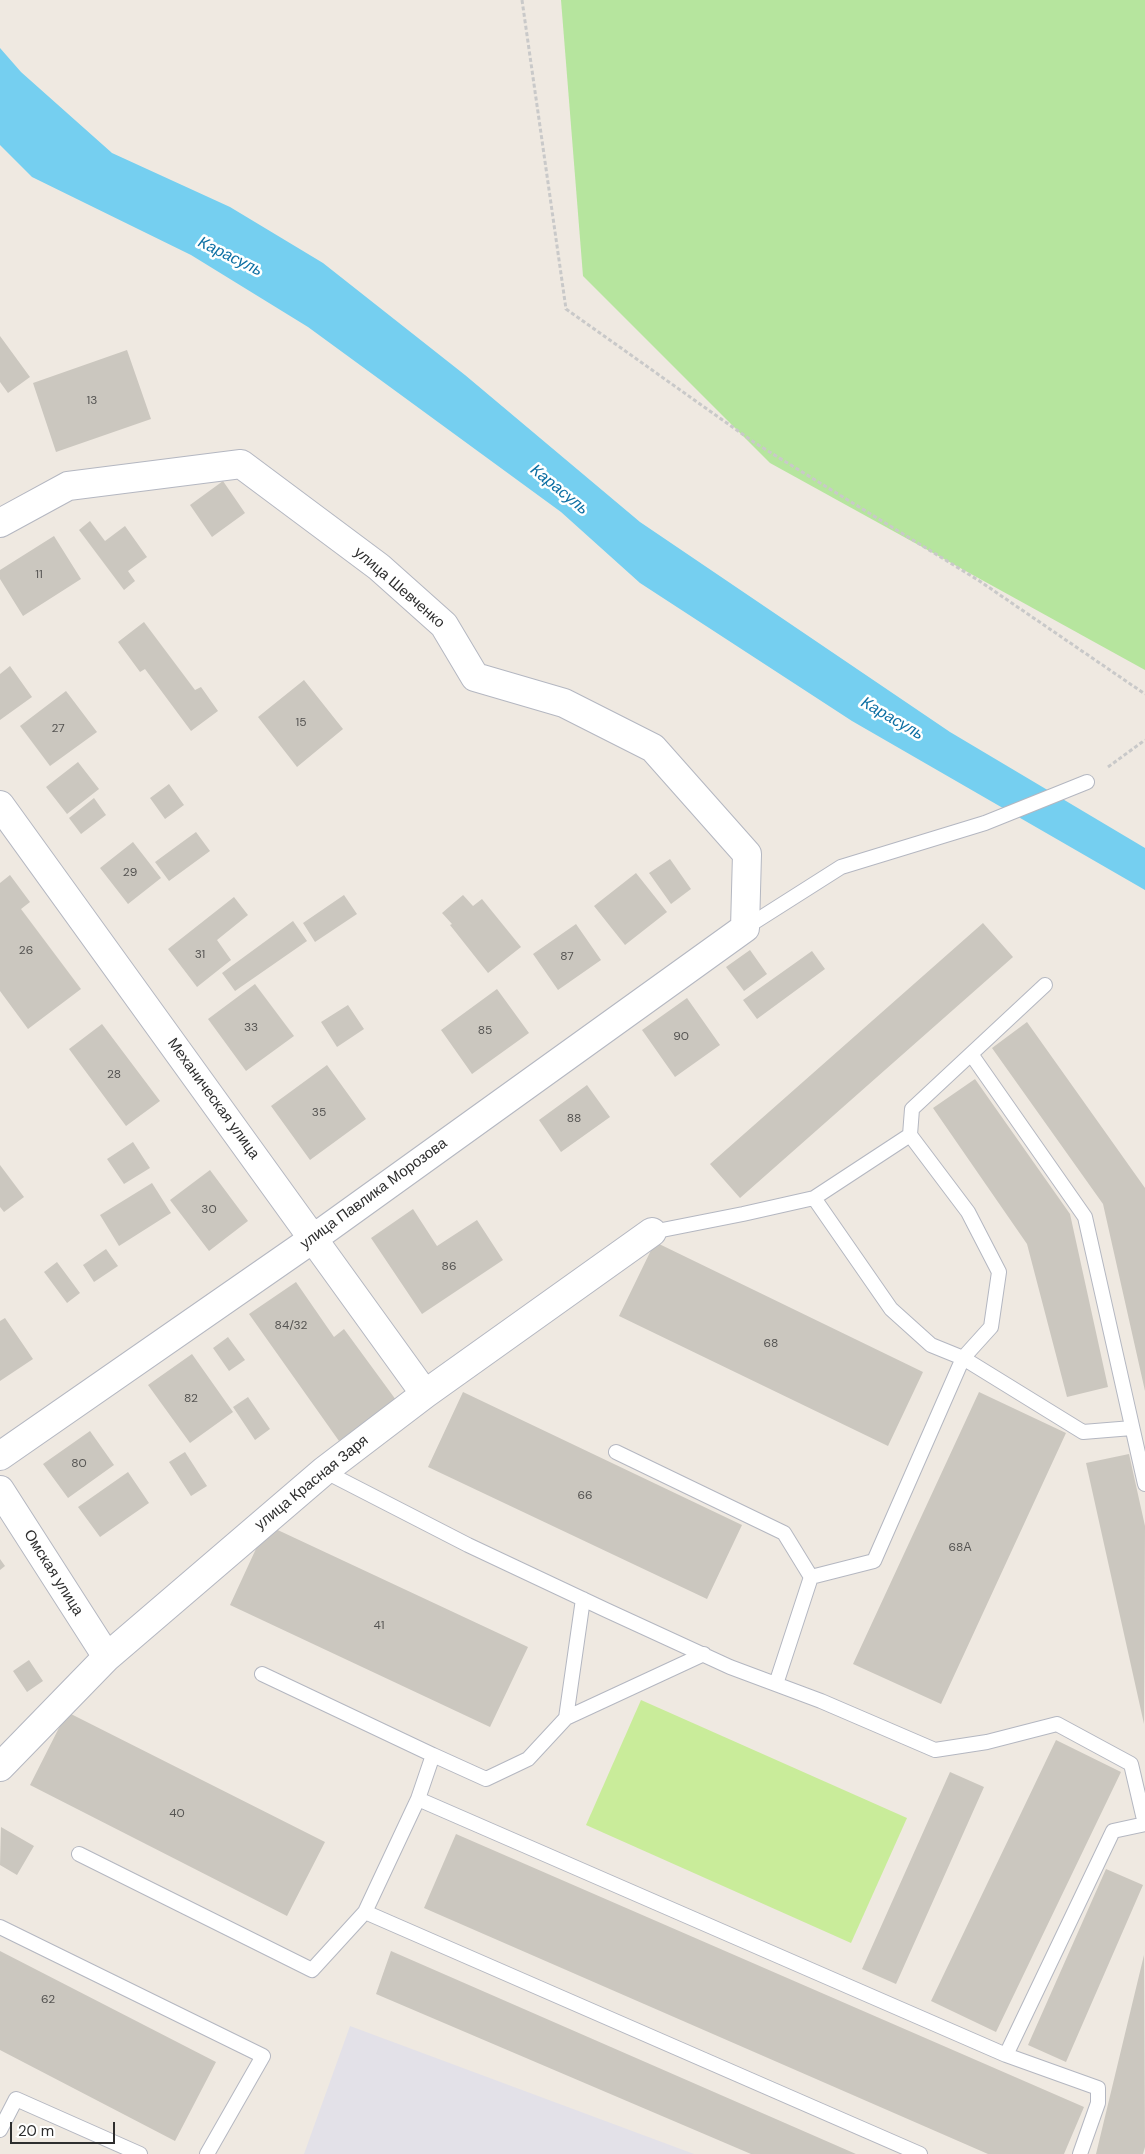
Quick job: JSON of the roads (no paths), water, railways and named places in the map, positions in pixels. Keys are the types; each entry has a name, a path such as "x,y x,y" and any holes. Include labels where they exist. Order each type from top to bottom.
{"street":[{"name":"улица Шевченко","path":"0,523 68,486 241,464 379,567 444,625 476,677 564,703 652,748 747,854 745,928"},
{"name":"Механическая улица","path":"0,805 425,1394"},
{"name":"улица Павлика Морозова","path":"0,1456 314,1238 745,928"},
{"name":"улица Красная Заря","path":"0,1767 107,1657 324,1471 425,1394 652,1232"},
{"name":"Омская улица","path":"0,1490 107,1657"}],"lane":[{"path":"745,928 842,867 985,823 1087,782"},
{"path":"811,1577 874,1561 962,1358 991,1327 999,1272 968,1212 910,1135 912,1109 1045,985"},
{"path":"971,1054 1085,1217 1145,1484"},
{"path":"652,1232 814,1198 910,1135"},
{"path":"814,1198 891,1309 931,1345 962,1358 1083,1432 1132,1428"},
{"path":"616,1452 784,1533 811,1577 776,1684"},
{"path":"324,1471 468,1545 583,1599 704,1654 935,1750 987,1742 1056,1724 1131,1764 1145,1824 1113,1831 1006,2054"},
{"path":"566,1718 583,1599"},
{"path":"262,1674 486,1779 528,1759 566,1718 704,1654"},
{"path":"78,1854 312,1970 365,1912 418,1799 433,1755"},
{"path":"418,1799 1006,2054 1098,2088 1098,2103 1080,2154"},
{"path":"365,1912 920,2154"},
{"path":"0,1927 263,2056 207,2154"},
{"path":"0,2130 16,2099 140,2154"}],"water":[{"name":"Карасуль","path":"0,48 21,72 112,153 230,207 323,263 465,375 640,522 950,732 1145,848 1145,890 852,721 640,583 561,512 308,327 191,255 32,177 0,145"}]}
